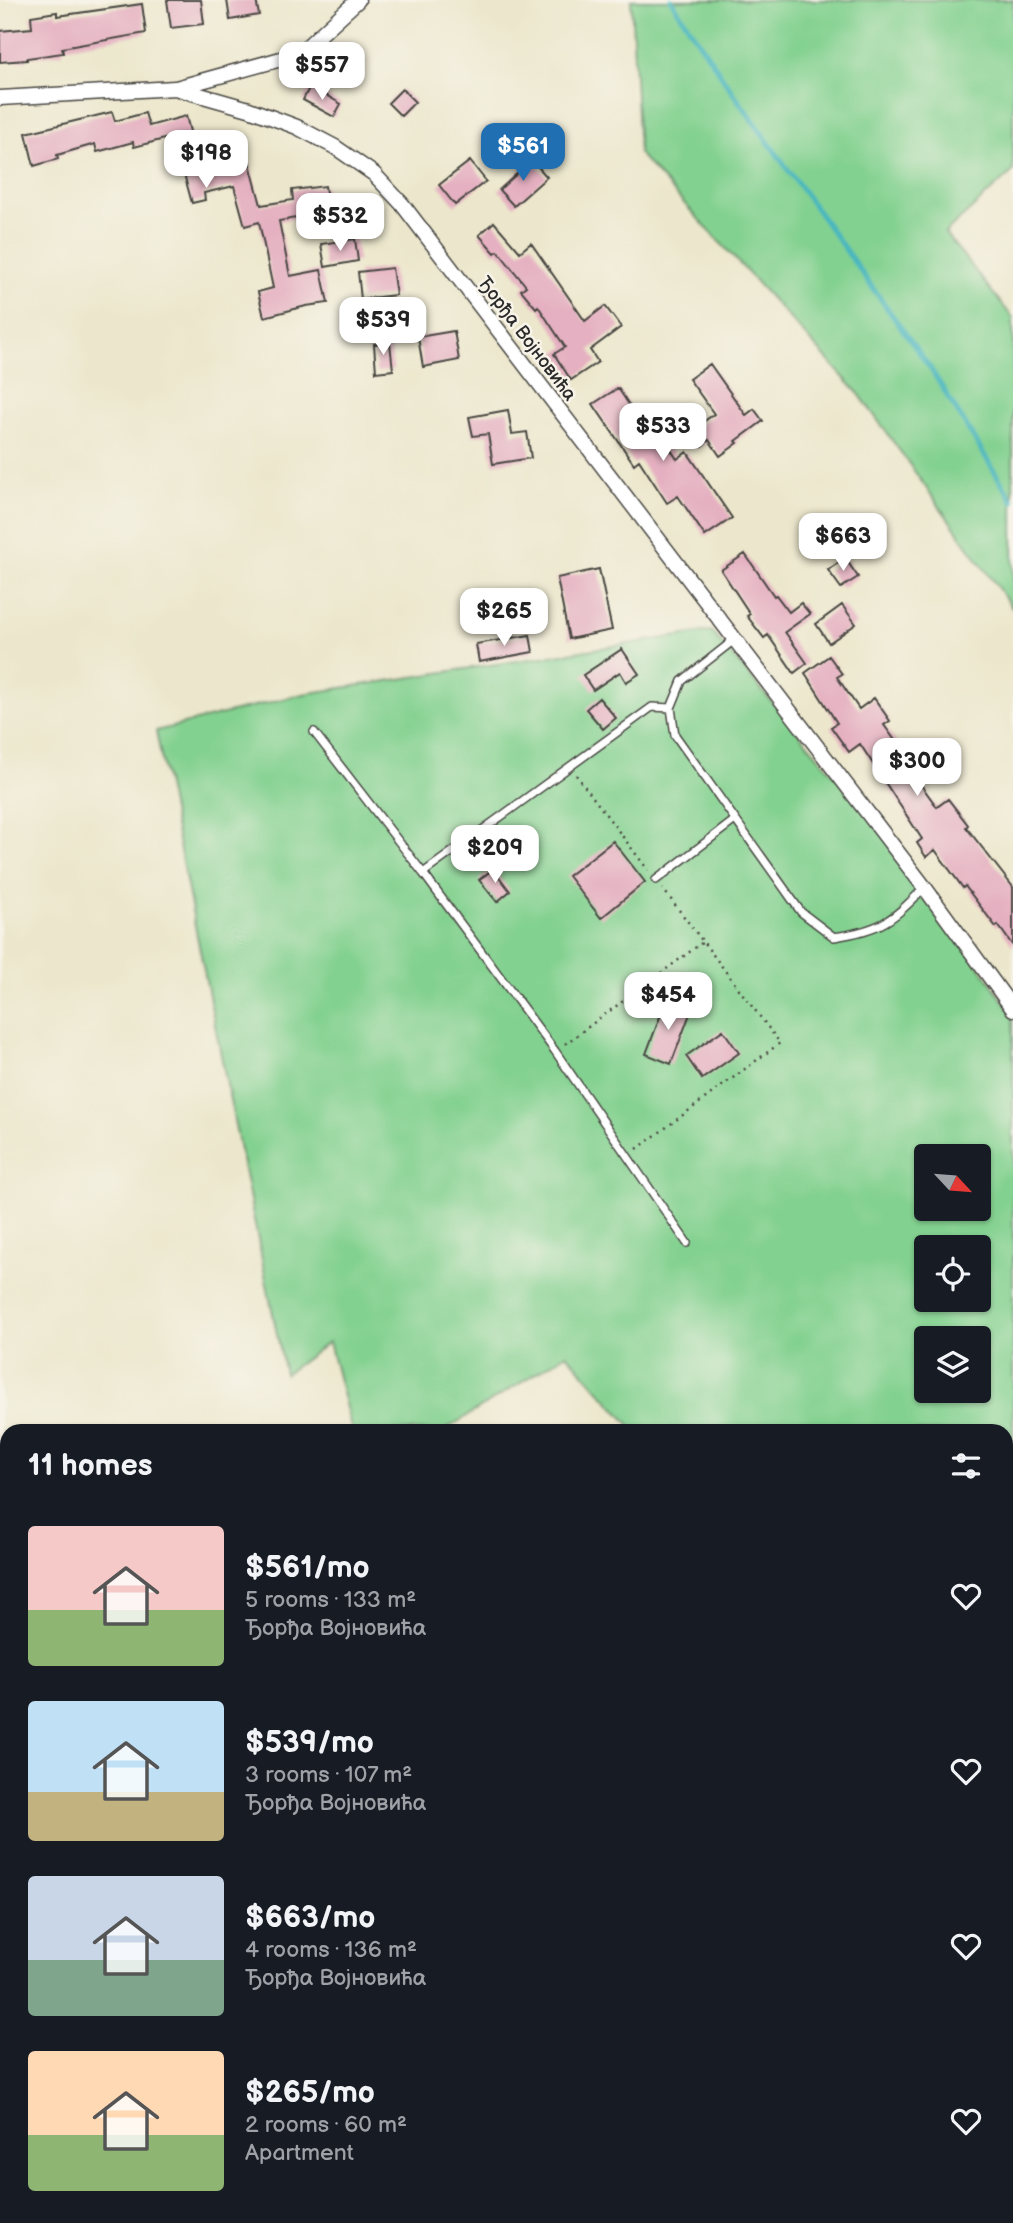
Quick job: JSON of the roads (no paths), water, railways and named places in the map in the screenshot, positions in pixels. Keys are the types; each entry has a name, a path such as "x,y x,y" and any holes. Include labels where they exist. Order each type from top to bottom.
{"street":[{"path":"175,88 299,54 358,0"},
{"name":"Ђорђа Војновића","path":"0,98 175,88 248,109 297,127 335,147 374,174 402,204 925,888 1013,1009"}],"lane":[{"path":"734,640 682,681 671,708 675,735 801,912 834,937 865,933 894,919 925,888"},
{"path":"423,873 652,707 671,708"},
{"path":"314,732 555,1051 687,1242"},
{"path":"656,880 735,820"}],"waterway":[{"path":"671,0 733,93 930,368 1013,501"}]}
